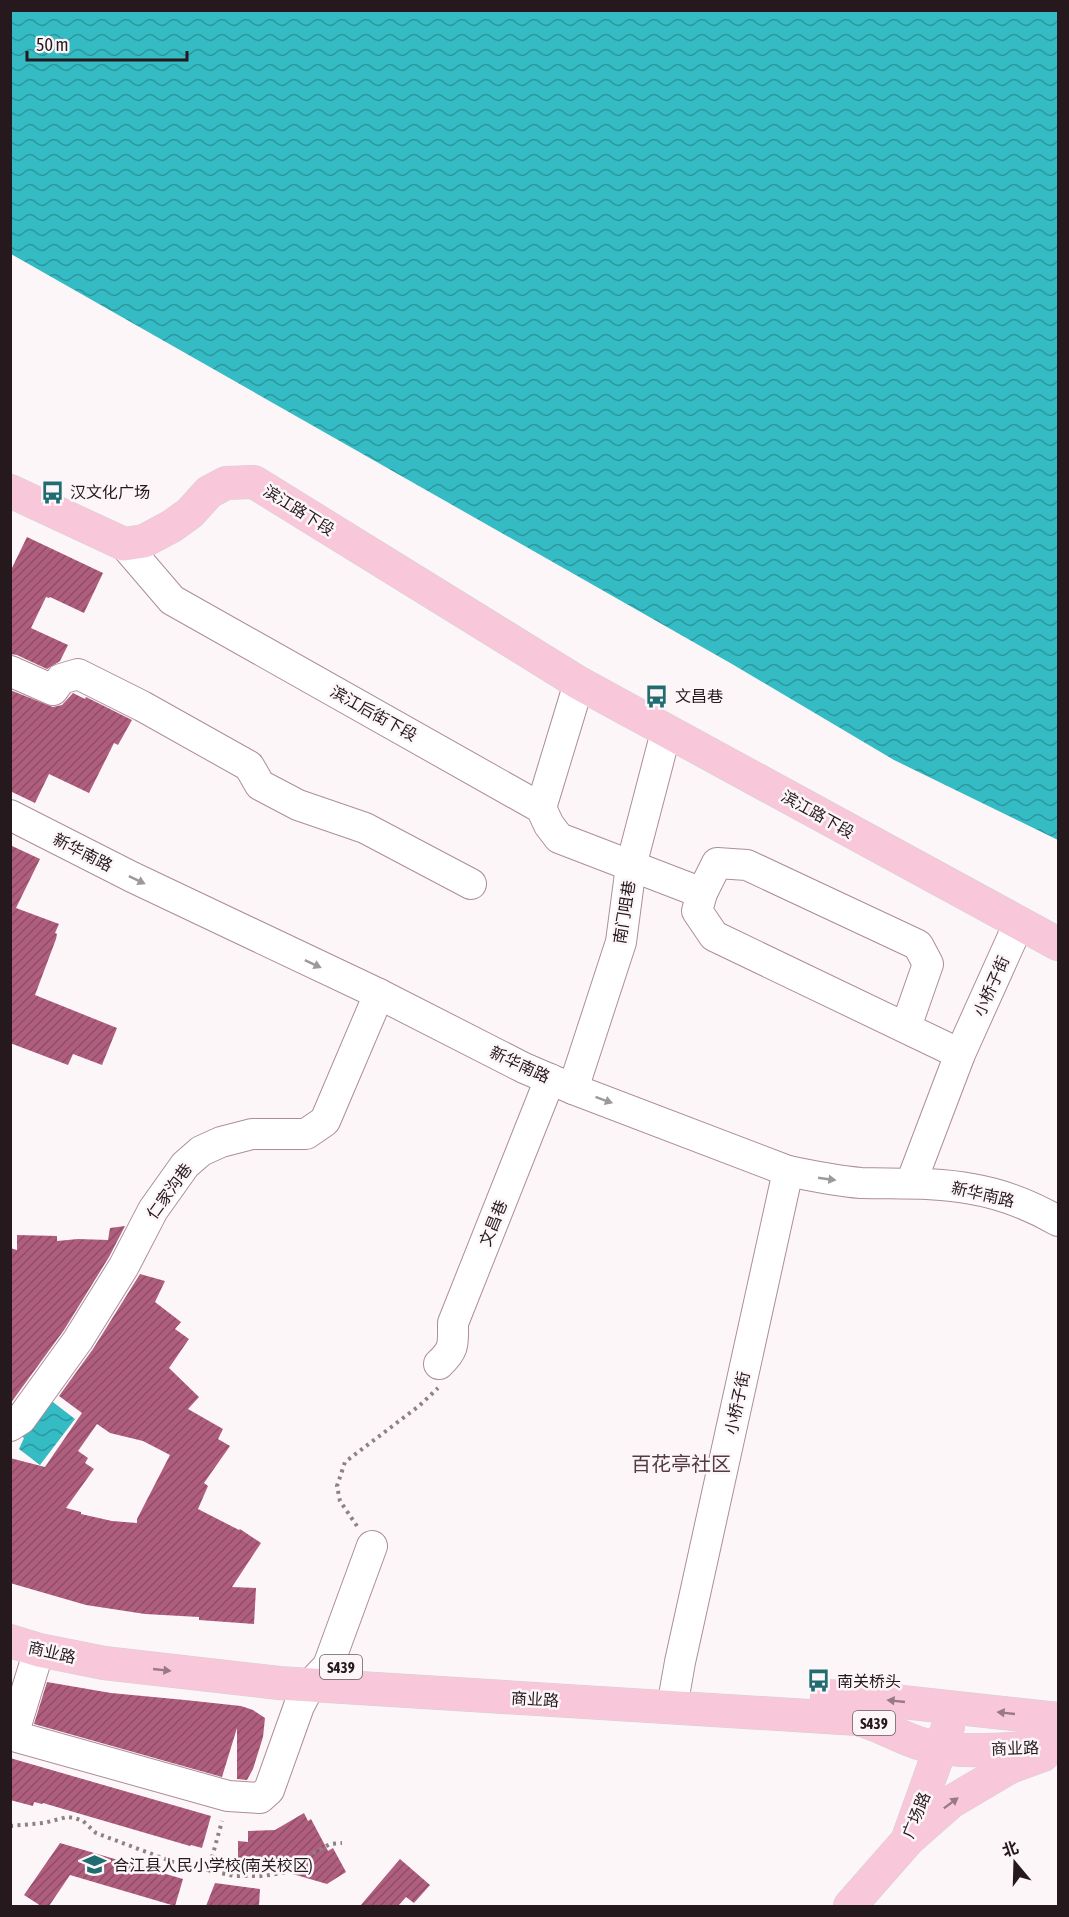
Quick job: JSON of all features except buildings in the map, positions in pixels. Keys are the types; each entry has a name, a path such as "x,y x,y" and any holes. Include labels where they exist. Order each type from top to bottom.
{"main road":[{"name":"滨江路下段","path":"124,544 144,541 172,526 190,513 208,492 226,483 254,482 579,683 1059,944"},
{"path":"14,500 124,544"},
{"name":"商业路","path":"10,1618 57,1632 104,1642 319,1676"},
{"name":"商业路","path":"25,1645 104,1663 674,1697 875,1699 1059,1719"},
{"name":"商业路","path":"674,1697 857,1719 879,1725 925,1745 942,1748 1059,1748"},
{"name":"广场路","path":"850,1906 907,1841 942,1748 954,1708"},
{"path":"907,1841 951,1802 990,1778 1010,1767 1059,1748"}],"street":[{"name":"滨江后街下段","path":"124,544 172,600 541,808"},
{"path":"10,671 53,690 61,679 78,674 142,705 249,766 260,785 298,805 365,828 471,884"},
{"path":"579,683 541,808 549,825 559,838 702,894"},
{"name":"南门咀巷","path":"562,1084 621,942 632,866 666,732"},
{"name":"新华南路","path":"10,815 132,877 379,994 524,1068 562,1084 788,1171 821,1178 860,1182 957,1186 995,1194 1039,1210 1059,1221"},
{"path":"906,1027 928,964 918,945 747,865 717,863 702,894 697,911 714,936 960,1054"},
{"name":"小桥子街","path":"911,1183 960,1054 1019,923"},
{"name":"仁家沟巷","path":"10,1425 21,1419 78,1340 124,1266 153,1210 185,1165 201,1151 221,1142 252,1134 306,1134 325,1121 379,994"},
{"name":"文昌巷","path":"440,1375 453,1346 453,1323 562,1084"},
{"name":"小桥子街","path":"674,1697 788,1171"},
{"path":"25,1645 12,1735 228,1796 261,1798 269,1790 299,1706 319,1676 372,1546"}],"path":[{"path":"372,1546 340,1501 337,1485 345,1462 419,1406 440,1375"},
{"path":"10,1826 44,1824 67,1817 75,1818 96,1833 173,1862 208,1872 234,1876 263,1876 288,1872 315,1852 330,1844 342,1843"},
{"path":"208,1872 222,1819"}],"water":[{"path":"11,10 1058,11 1058,840 894,760 732,664 11,254"},
{"path":"49,1399 75,1419 40,1465 19,1449 24,1438 21,1436"}],"place":[{"name":"汉文化广场","path":"52,492"},
{"name":"文昌巷","path":"657,696"},
{"name":"南关桥头","path":"819,1681"},
{"name":"合江县人民小学校(南关校区)","path":"95,1865"}],"district":[{"name":"百花亭社区","path":"681,1463"}]}
